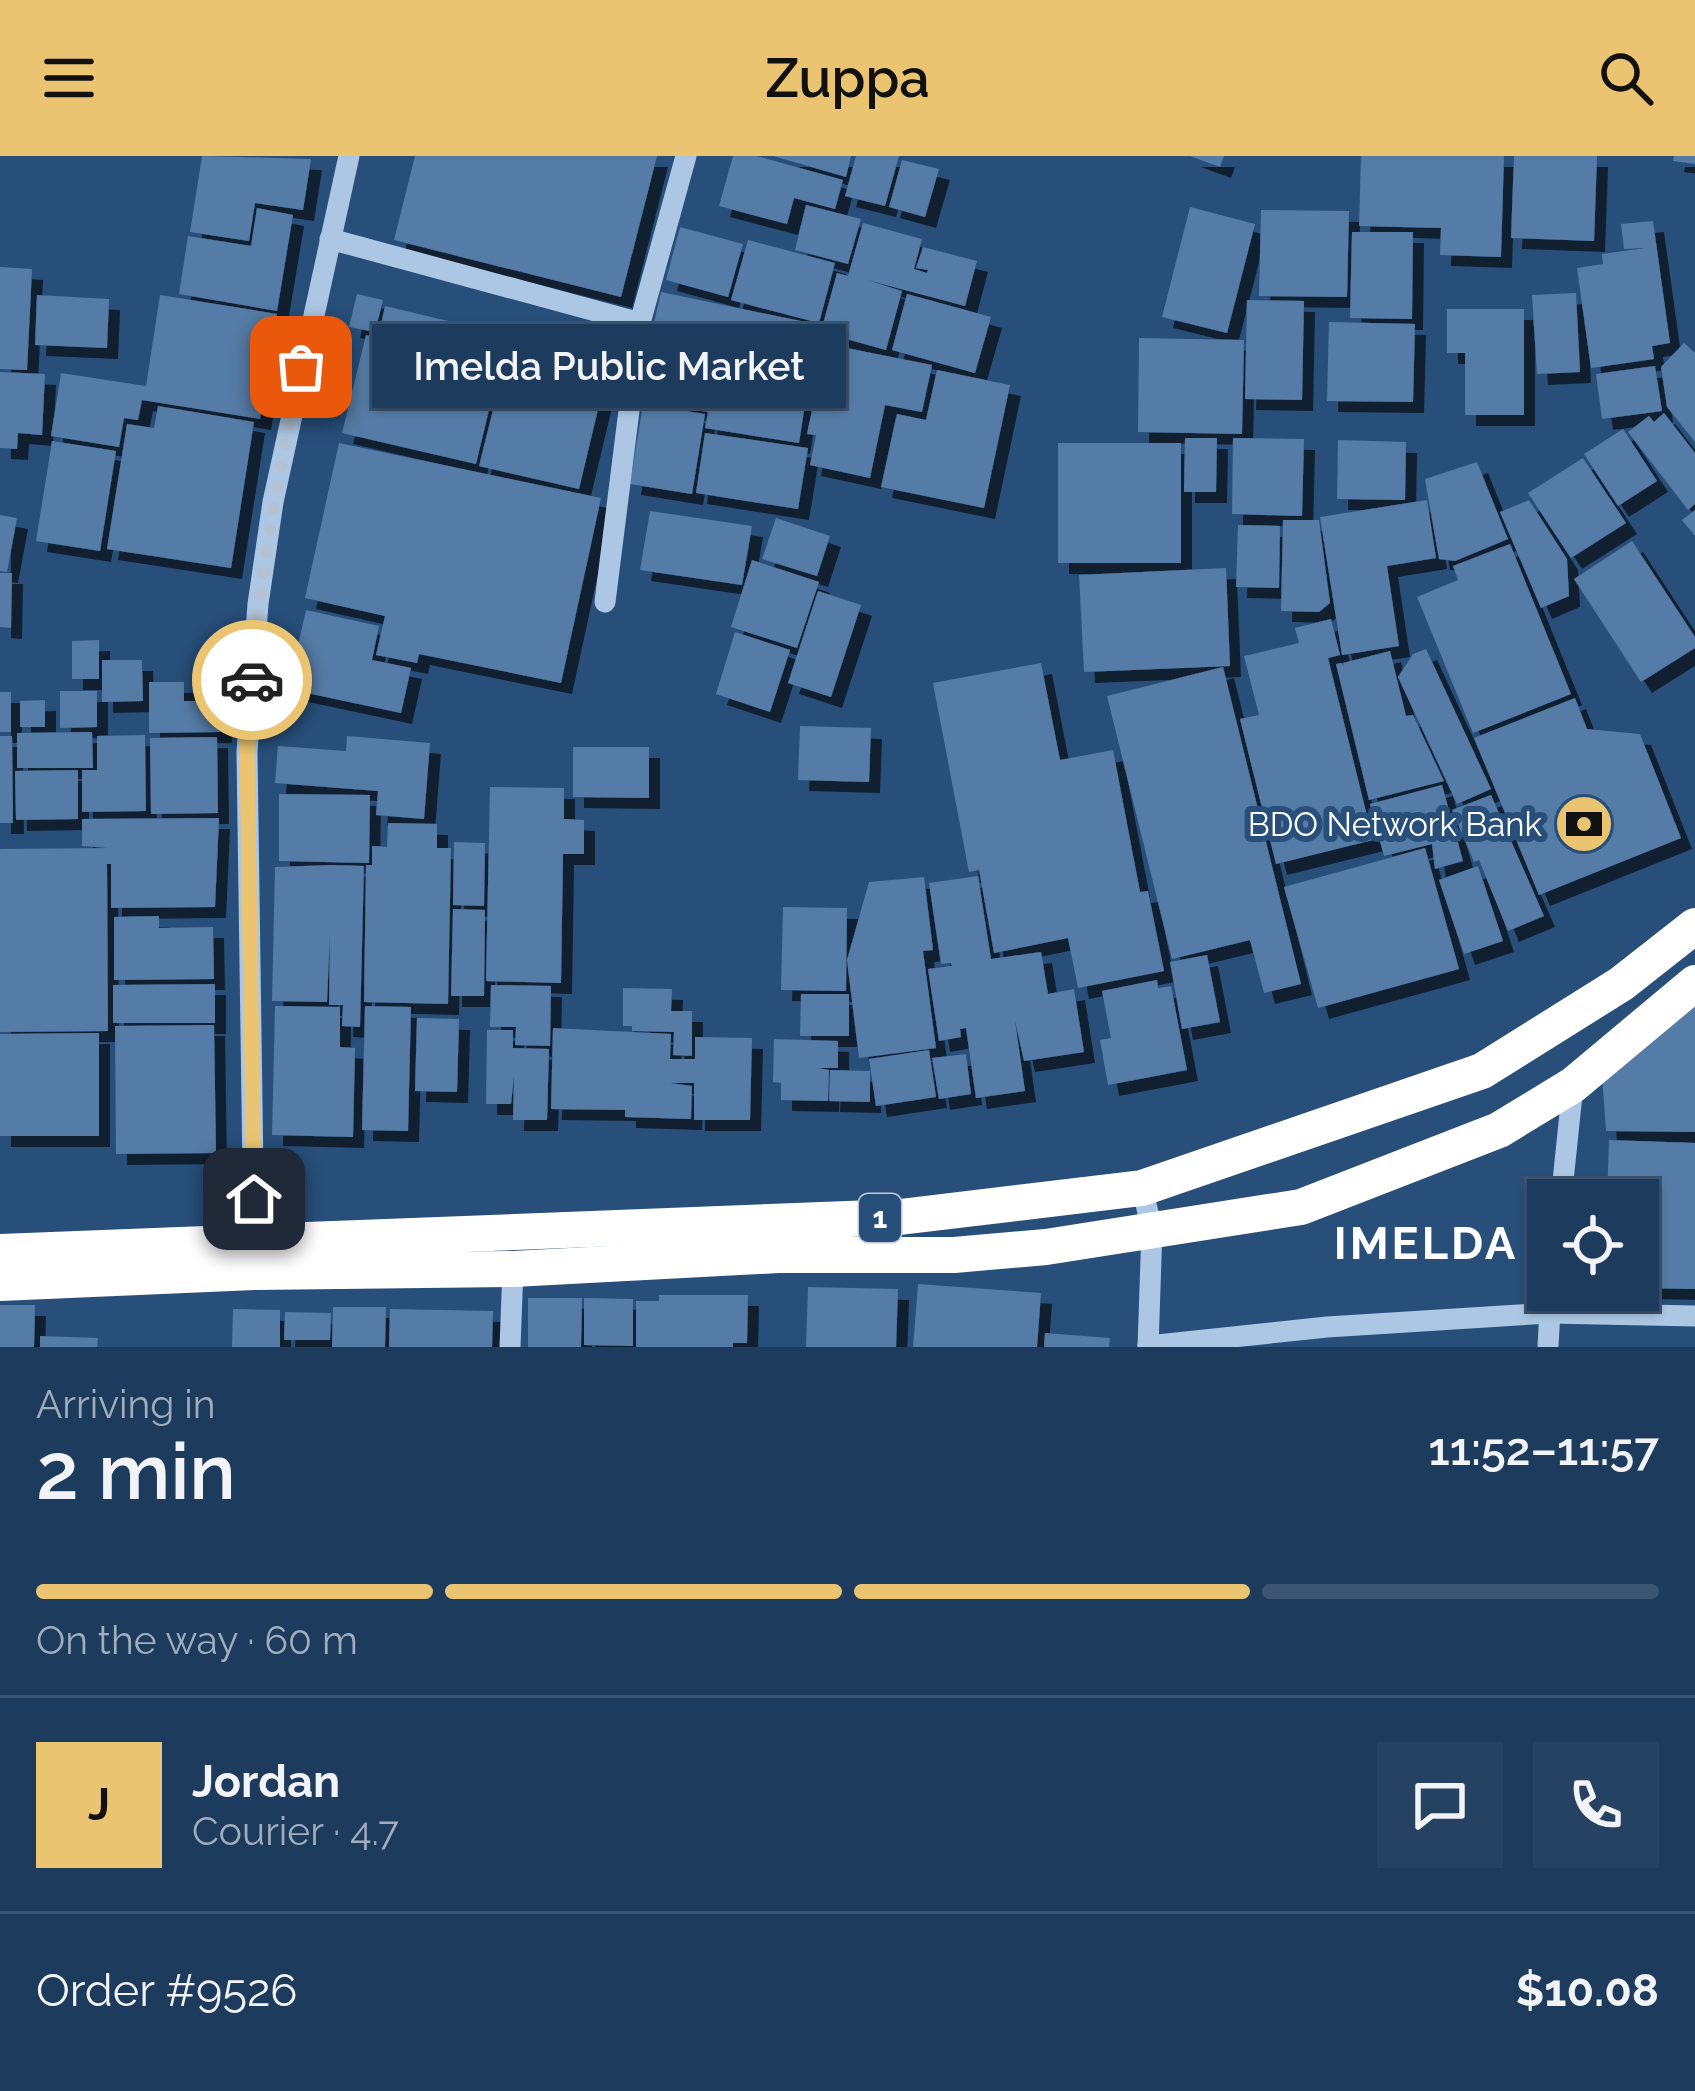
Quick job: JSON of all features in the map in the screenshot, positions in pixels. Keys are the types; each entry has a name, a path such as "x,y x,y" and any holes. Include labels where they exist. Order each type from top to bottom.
{"highway":[{"name":"1","path":"0,1252 900,1217 1142,1188 1482,1071 1621,984 1695,926"},
{"name":"1","path":"0,1283 254,1272 513,1269 779,1255 954,1255 1046,1247 1300,1207 1498,1130 1573,1085 1695,983"}],"street":[{"path":"254,1244 247,752 258,604 273,502 350,156"},
{"path":"604,602 640,323 686,156"},
{"path":"330,239 640,323"},
{"path":"1563,1179 1573,1085"},
{"path":"1142,1188 1152,1229 1148,1346 1326,1337 1549,1313 1695,1316"},
{"path":"510,1347 513,1269"},
{"path":"1548,1347 1549,1313"}],"building":[{"path":"202,156 311,159 303,210 255,203 249,241 190,232"},
{"path":"415,156 657,156 621,297 394,240"},
{"path":"733,156 757,156 843,180 835,209 794,198 787,224 719,206"},
{"path":"773,156 851,156 846,177"},
{"path":"856,156 899,156 885,206 845,196"},
{"path":"1190,156 1224,156 1220,167"},
{"path":"1361,156 1504,156 1501,257 1440,255 1441,228 1359,226"},
{"path":"1514,156 1597,156 1594,241 1511,238"},
{"path":"1674,156 1695,156 1695,164 1673,161"},
{"path":"902,160 939,169 925,217 889,207"},
{"path":"806,205 861,219 848,264 795,250"},
{"path":"1190,207 1255,224 1227,333 1162,317"},
{"path":"257,208 293,215 277,311 179,294 188,236 251,246"},
{"path":"1261,210 1349,211 1347,297 1259,296"},
{"path":"1653,221 1670,343 1652,346 1654,359 1591,368 1577,268 1603,264 1602,254 1645,248 1624,249 1621,224"},
{"path":"863,223 922,239 914,269 927,273 916,268 923,247 977,261 965,306 867,280 902,291 886,350 821,332 827,326 823,324 837,273 848,276"},
{"path":"680,227 743,244 728,297 666,280"},
{"path":"1352,232 1413,232 1412,319 1350,318"},
{"path":"748,240 835,263 819,323 731,300"},
{"path":"0,267 32,269 27,370 0,369"},
{"path":"661,292 820,325 808,377 649,344"},
{"path":"1576,293 1580,372 1537,374 1532,295"},
{"path":"357,294 383,300 375,332 349,327"},
{"path":"907,294 991,317 975,373 892,350"},
{"path":"37,295 109,299 107,348 35,345"},
{"path":"160,295 277,314 260,419 142,400 138,420 124,418 119,447 51,436 61,373 146,386"},
{"path":"1247,300 1304,301 1302,400 1245,399"},
{"path":"385,306 507,335 476,464 342,433 366,335 378,338"},
{"path":"1447,309 1524,309 1524,415 1465,415 1465,353 1447,353"},
{"path":"1329,322 1415,324 1413,402 1327,401"},
{"path":"511,338 609,363 579,489 479,466"},
{"path":"1139,338 1244,340 1242,434 1138,432"},
{"path":"1684,343 1695,353 1695,442 1667,407 1661,367"},
{"path":"826,344 932,365 922,412 885,405 870,478 810,465 816,435 807,434"},
{"path":"646,354 809,379 799,443 705,428 708,412 639,401"},
{"path":"1655,366 1662,411 1602,419 1596,374"},
{"path":"937,370 1010,385 984,508 881,487 897,414 926,420"},
{"path":"0,372 45,374 42,435 18,433 17,449 0,448"},
{"path":"643,404 705,414 692,494 630,484"},
{"path":"158,406 254,422 231,568 107,549 127,424 154,428"},
{"path":"1664,413 1695,453 1695,504 1688,510 1628,432 1649,416 1654,422"},
{"path":"1623,429 1657,481 1618,506 1584,454"},
{"path":"705,433 808,448 798,509 696,493"},
{"path":"1185,438 1217,438 1216,492 1184,492"},
{"path":"1233,438 1304,439 1302,516 1232,514"},
{"path":"1338,440 1406,442 1405,500 1337,499"},
{"path":"52,441 116,451 100,551 36,541"},
{"path":"339,443 601,498 561,683 419,654 417,663 376,655 385,616 305,598"},
{"path":"1058,443 1181,443 1181,563 1058,563"},
{"path":"1583,458 1626,523 1571,558 1528,493"},
{"path":"1477,462 1508,539 1455,561 1439,559 1425,479"},
{"path":"1427,500 1436,558 1387,566 1399,646 1342,655 1320,517"},
{"path":"1529,500 1567,559 1569,596 1541,608 1500,512"},
{"path":"1695,510 1695,536 1682,520"},
{"path":"650,511 752,526 742,585 640,570"},
{"path":"0,515 17,518 7,572 0,571"},
{"path":"776,518 830,536 817,576 762,559"},
{"path":"1283,520 1319,520 1330,603 1319,612 1281,611"},
{"path":"1238,525 1280,526 1279,588 1236,587"},
{"path":"1632,541 1695,637 1695,648 1641,682 1574,579"},
{"path":"1510,544 1571,694 1473,733 1417,597 1458,580 1453,566"},
{"path":"752,560 819,582 797,648 731,627"},
{"path":"1226,568 1230,666 1084,672 1079,575"},
{"path":"0,573 12,573 11,628 0,627"},
{"path":"818,591 861,605 831,697 788,683"},
{"path":"306,610 379,626 372,660 411,668 401,713 288,689"},
{"path":"1331,619 1340,655 1328,658 1373,840 1276,864 1240,719 1259,715 1244,656 1299,643 1295,628"},
{"path":"735,632 790,650 770,712 716,694"},
{"path":"99,640 99,679 72,679 72,641"},
{"path":"1426,649 1491,789 1457,804 1398,677 1413,654"},
{"path":"1390,651 1406,716 1413,715 1444,781 1369,800 1336,664 1344,667 1343,663"},
{"path":"102,660 142,660 143,701 102,702"},
{"path":"1041,663 1060,760 1113,750 1140,892 1148,891 1164,971 1078,988 1068,938 994,953 979,870 969,872 933,683"},
{"path":"1223,667 1301,984 1264,993 1250,940 1172,959 1107,696"},
{"path":"149,682 184,682 184,701 220,701 221,732 149,733"},
{"path":"60,691 97,691 97,727 60,728"},
{"path":"0,692 11,692 11,732 0,732"},
{"path":"1575,698 1587,729 1640,734 1681,838 1539,895 1474,738"},
{"path":"45,700 45,727 20,727 20,701"},
{"path":"800,726 871,728 869,782 798,780"},
{"path":"92,732 93,768 17,768 17,733"},
{"path":"145,735 146,811 82,812 82,770 97,770 97,736"},
{"path":"0,736 12,736 13,823 0,823"},
{"path":"347,736 430,743 424,819 376,815 378,791 275,783 278,746 346,751"},
{"path":"217,737 218,813 151,814 150,738"},
{"path":"573,747 649,747 649,798 573,797"},
{"path":"78,770 78,819 16,820 15,771"},
{"path":"1442,785 1463,861 1435,869 1432,844 1384,856 1370,804"},
{"path":"490,787 564,788 564,819 584,820 584,854 563,854 561,983 486,981"},
{"path":"279,794 370,795 369,863 279,861"},
{"path":"1491,795 1544,916 1508,931 1452,810"},
{"path":"219,818 215,907 111,908 111,864 107,864 108,1031 0,1032 0,849 108,848 82,846 82,819"},
{"path":"388,823 437,824 437,848 451,848 448,1004 364,1002 366,865 372,865 372,846 387,847"},
{"path":"454,842 485,843 484,906 453,905"},
{"path":"1425,848 1459,969 1318,1008 1284,887"},
{"path":"364,866 360,1027 342,1026 343,1005 329,1005 330,934 327,1002 272,1001 275,867"},
{"path":"1478,866 1503,941 1464,954 1439,880"},
{"path":"978,876 991,959 1041,952 1048,994 1074,989 1084,1052 1024,1061 1015,1021 1025,1091 976,1098 966,1028 960,1029 961,1037 939,1041 928,969 952,966 941,964 929,883"},
{"path":"924,877 933,950 923,951 936,1048 859,1058 847,960 869,882"},
{"path":"783,907 847,908 846,991 781,990"},
{"path":"453,909 485,910 484,996 451,996"},
{"path":"159,916 159,928 213,927 214,979 114,980 114,917"},
{"path":"1207,955 1220,1022 1182,1029 1170,962"},
{"path":"1157,980 1158,988 1171,986 1187,1070 1108,1085 1100,1040 1111,1038 1102,991"},
{"path":"215,984 215,1023 113,1023 113,985"},
{"path":"491,985 551,986 550,1046 515,1045 516,1027 490,1027"},
{"path":"623,988 672,989 671,1011 692,1011 692,1056 673,1055 674,1032 632,1031 632,1026 623,1026"},
{"path":"801,994 849,994 849,1036 800,1036"},
{"path":"1695,1005 1695,1132 1606,1131 1602,1074"},
{"path":"275,1006 340,1007 340,1047 355,1048 353,1137 272,1135"},
{"path":"365,1006 411,1007 408,1131 362,1130"},
{"path":"417,1018 459,1019 457,1092 415,1091"},
{"path":"214,1025 216,1153 116,1154 115,1026"},
{"path":"553,1028 671,1034 670,1059 695,1059 695,1037 752,1038 750,1120 694,1120 694,1083 670,1083 692,1086 691,1119 625,1117 625,1110 551,1109"},
{"path":"487,1030 513,1030 513,1048 549,1049 547,1120 513,1120 514,1076 511,1104 486,1104"},
{"path":"99,1033 99,1136 0,1136 0,1034"},
{"path":"774,1039 838,1041 838,1068 818,1068 829,1070 828,1101 781,1100 781,1083 773,1082"},
{"path":"929,1050 936,1097 876,1106 869,1059"},
{"path":"966,1054 971,1094 939,1099 932,1058"},
{"path":"830,1070 870,1071 870,1102 829,1101"},
{"path":"1609,1140 1695,1143 1695,1289 1659,1288 1659,1179 1608,1179"},
{"path":"918,1284 1041,1293 1037,1347 913,1347"},
{"path":"808,1287 898,1289 896,1347 806,1347"},
{"path":"659,1295 748,1295 747,1343 636,1347 636,1301 659,1301"},
{"path":"528,1298 582,1298 581,1347 528,1347"},
{"path":"584,1298 633,1299 633,1346 584,1345"},
{"path":"0,1305 35,1305 34,1347 0,1347"},
{"path":"333,1307 386,1307 385,1347 332,1347"},
{"path":"233,1309 280,1310 280,1347 232,1347"},
{"path":"390,1309 493,1311 492,1347 389,1347"},
{"path":"285,1312 331,1313 330,1340 284,1340"},
{"path":"1045,1333 1110,1338 1109,1347 1044,1347"},
{"path":"40,1336 98,1338 97,1347 40,1347"}],"way so far":[{"path":"252,680 273,502 301,367"}],"place":[{"name":"Imelda Public Market","path":"301,367"},
{"name":"BDO Network Bank","path":"1584,824"}],"district":[{"name":"IMELDA","path":"1426,1243"}],"route":[{"path":"252,680 247,752 254,1199"}]}
